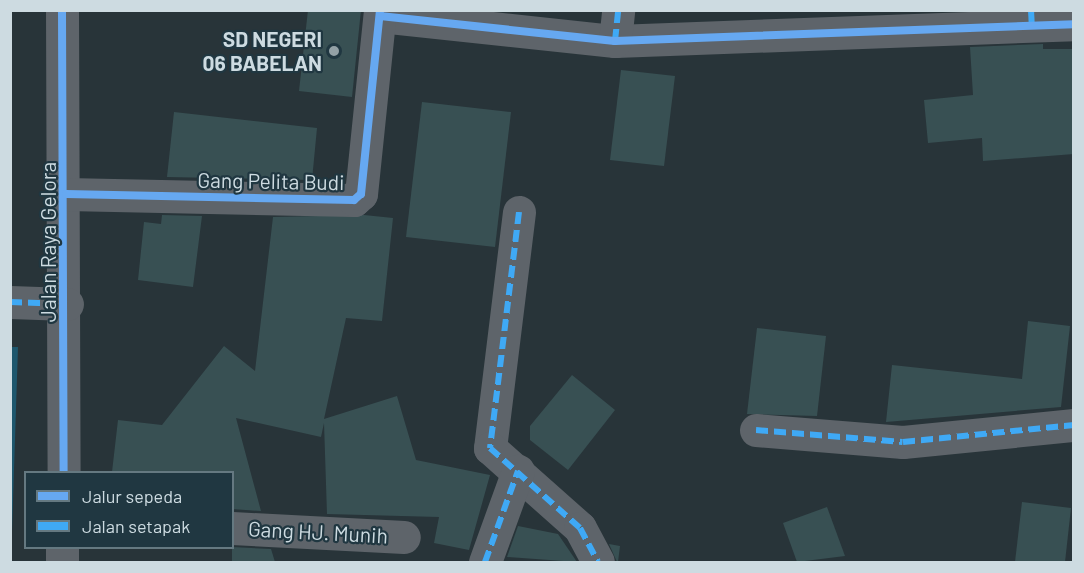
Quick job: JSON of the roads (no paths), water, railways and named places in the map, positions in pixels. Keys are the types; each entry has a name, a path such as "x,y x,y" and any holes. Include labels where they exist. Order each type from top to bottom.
{"street":[{"name":"Jalan Raya Gelora","path":"62,10 67,304 64,471"},
{"name":"Gang Pelita Budi","path":"66,194 354,200 360,194 380,13"},
{"path":"380,13 617,26 1032,19 1074,24"},
{"path":"519,212 490,448 580,528 598,562"},
{"path":"10,302 67,304"},
{"path":"756,430 903,442 1074,425"},
{"path":"485,562 518,471"},
{"name":"Gang HJ. Munih","path":"234,528 404,537"}],"place":[{"name":"SD NEGERI 06 BABELAN","path":"334,51"}]}
